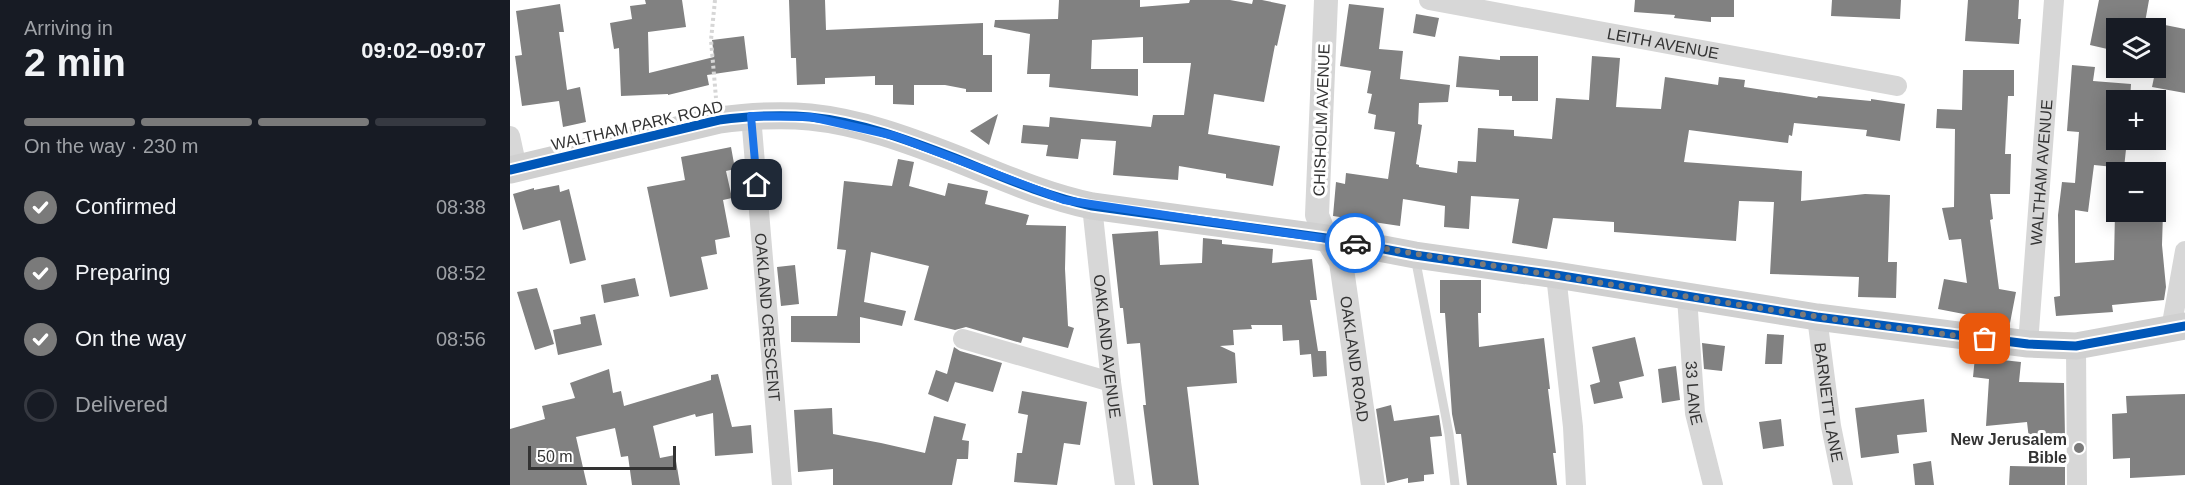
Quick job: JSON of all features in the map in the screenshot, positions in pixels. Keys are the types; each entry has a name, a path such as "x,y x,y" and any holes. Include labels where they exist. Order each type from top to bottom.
{"main road":[{"name":"WALTHAM PARK ROAD","path":"513,169 719,120 751,116 811,117 873,130 933,150 1064,200 1092,206 1326,238 1415,255 1817,317 2028,344 2076,346 2178,328"}],"street":[{"name":"CHISHOLM AVENUE","path":"1326,0 1317,215 1326,238"},
{"name":"LEITH AVENUE","path":"1429,0 1897,86"},
{"name":"WALTHAM AVENUE","path":"2028,344 2054,0"},
{"name":"OAKLAND CRESCENT","path":"751,116 782,485"},
{"path":"510,136 513,169"},
{"name":"OAKLAND AVENUE","path":"1092,206 1111,382 1125,485"},
{"name":"OAKLAND ROAD","path":"1326,238 1341,262 1373,485"},
{"path":"2178,328 2185,251"},
{"path":"1556,275 1573,428 1576,485"},
{"name":"33 LANE","path":"1687,297 1695,413 1713,485"},
{"name":"BARNETT LANE","path":"1817,317 1831,426 1843,485"},
{"path":"963,339 1111,382"},
{"path":"2076,346 2078,485"}],"lane":[{"path":"1415,255 1449,434 1455,485"}],"path":[{"path":"715,0 711,40 719,120"}],"building":[{"path":"645,0 682,0 686,27 648,32 649,73 714,57 712,40 744,36 748,69 707,75 709,85 668,95 621,96 619,48 614,49 610,23 632,19 630,6 646,4"},
{"path":"789,0 825,0 826,30 983,23 983,55 992,55 992,92 966,92 966,89 945,85 914,85 914,105 893,104 893,85 875,85 875,76 825,78 825,84 797,85 796,58 791,58"},
{"path":"1059,0 1140,0 1140,7 1189,3 1190,0 1230,0 1252,4 1253,0 1262,0 1286,5 1277,46 1275,45 1264,102 1214,94 1208,134 1280,146 1273,186 1226,178 1226,174 1179,166 1178,180 1113,175 1116,141 1081,139 1078,159 1046,156 1048,145 1021,143 1023,125 1049,127 1050,117 1151,127 1153,115 1184,115 1191,63 1143,63 1143,37 1092,40 1091,69 1138,69 1138,96 1049,87 1050,74 1027,74 1030,34 994,27 995,20 1058,19"},
{"path":"1635,0 1734,0 1734,17 1711,17 1711,22 1674,18 1675,15 1634,12"},
{"path":"1832,0 1901,0 1900,19 1831,16"},
{"path":"1968,0 2019,0 2018,19 2021,19 2019,44 1965,41"},
{"path":"2099,0 2149,0 2146,18 2106,18 2106,49 2090,45"},
{"path":"560,4 564,32 559,32 567,90 580,87 586,122 563,127 559,101 522,106 515,56 522,55 516,11"},
{"path":"1349,4 1384,8 1379,49 1403,51 1400,79 1450,85 1448,102 1419,103 1418,124 1422,125 1416,164 1419,167 1457,173 1458,161 1476,162 1478,128 1514,130 1514,136 1552,139 1556,98 1589,100 1592,56 1620,58 1616,107 1661,109 1665,77 1718,85 1719,77 1745,80 1744,87 1817,98 1818,96 1871,101 1871,99 1905,104 1900,141 1866,136 1867,130 1794,123 1792,136 1789,135 1788,143 1689,130 1684,162 1802,171 1801,201 1865,194 1890,195 1888,262 1897,262 1896,298 1858,297 1859,277 1770,274 1774,202 1739,201 1736,241 1614,232 1614,222 1553,218 1547,249 1512,243 1519,199 1471,196 1469,229 1444,227 1445,206 1403,199 1400,226 1333,216 1336,182 1345,184 1346,173 1388,179 1395,132 1374,129 1376,115 1368,113 1372,94 1367,93 1371,71 1340,66"},
{"path":"1416,14 1439,18 1435,37 1413,33"},
{"path":"2166,25 2185,29 2185,93 2152,87 2154,78 2166,78"},
{"path":"1459,56 1500,60 1500,56 1538,56 1538,101 1512,101 1512,96 1499,96 1499,90 1456,87"},
{"path":"2072,65 2095,67 2093,81 2131,84 2131,90 2106,90 2106,150 2126,150 2125,162 2106,162 2106,166 2094,165 2088,212 2075,210 2075,263 2114,260 2115,222 2163,222 2162,245 2166,287 2164,300 2112,305 2113,312 2056,316 2054,297 2060,296 2058,215 2062,182 2075,183 2079,132 2067,131"},
{"path":"1963,70 2014,70 2014,96 2008,96 2005,154 2011,154 2010,194 1990,194 1993,219 1990,220 1999,289 2016,292 2010,323 1938,309 1944,279 1967,283 1961,239 1949,240 1942,208 1954,207 1955,129 1936,128 1937,109 1962,110"},
{"path":"998,114 989,145 970,131"},
{"path":"731,147 735,169 726,171 732,198 723,200 730,237 715,240 717,254 701,257 708,289 670,297 647,187 685,180 681,157"},
{"path":"898,159 914,162 909,186 945,196 948,183 988,191 985,204 1029,215 1026,225 1066,226 1065,269 1068,326 1074,328 1068,348 1023,337 1021,343 966,327 955,330 914,320 929,266 871,252 864,302 906,311 902,326 860,317 860,343 791,342 791,316 837,316 846,250 837,249 844,181 892,186"},
{"path":"559,185 560,192 569,189 586,260 570,264 560,220 523,230 513,194 534,188 534,190"},
{"path":"1158,231 1160,265 1202,263 1203,238 1222,240 1222,244 1273,249 1272,263 1312,259 1317,300 1310,300 1318,351 1326,351 1327,376 1313,377 1311,354 1300,355 1299,340 1283,341 1282,325 1251,325 1252,329 1233,330 1234,345 1220,346 1235,353 1237,383 1187,387 1199,485 1153,485 1143,405 1146,405 1140,343 1127,344 1123,308 1120,308 1112,234"},
{"path":"795,265 799,304 781,306 777,267"},
{"path":"635,278 639,296 604,303 601,285"},
{"path":"1440,280 1481,280 1481,313 1478,313 1479,347 1544,338 1556,453 1553,453 1557,485 1467,485 1461,434 1456,434 1452,414 1445,313 1440,313"},
{"path":"537,288 554,344 535,350 517,292"},
{"path":"595,314 602,345 558,355 553,330 581,324 580,317"},
{"path":"1767,334 1784,335 1782,364 1765,364"},
{"path":"1635,337 1644,376 1619,382 1623,398 1594,404 1590,385 1600,382 1592,347"},
{"path":"1702,343 1725,346 1722,371 1704,369"},
{"path":"954,347 960,351 1002,363 993,392 955,382 948,402 928,394 936,370 947,374"},
{"path":"1975,357 2021,362 2019,382 2064,383 2065,438 2029,439 2027,422 1986,426 1989,379 1973,377"},
{"path":"1676,366 1680,400 1662,403 1658,369"},
{"path":"609,369 613,393 621,391 624,406 711,380 711,375 718,374 732,427 751,425 753,453 715,456 713,413 696,417 695,414 653,426 660,458 675,455 680,485 632,485 628,456 621,457 615,428 576,437 587,485 510,485 510,429 545,419 542,406 575,398 570,383"},
{"path":"1022,391 1087,402 1080,445 1064,443 1057,485 1014,482 1017,453 1022,453 1028,415 1018,413"},
{"path":"2185,394 2185,475 2130,478 2130,458 2113,459 2112,414 2127,413 2126,396"},
{"path":"1924,399 1927,432 1897,435 1899,453 1861,458 1855,408"},
{"path":"1391,405 1394,421 1439,415 1442,436 1430,437 1434,474 1424,475 1424,481 1408,483 1408,478 1387,483 1376,409"},
{"path":"832,408 833,434 925,453 934,416 966,424 962,440 969,441 968,459 957,459 952,485 833,485 833,469 798,472 794,410"},
{"path":"1781,419 1784,446 1763,449 1759,422"},
{"path":"1931,461 1934,485 1915,485 1913,464"},
{"path":"2010,466 2065,467 2065,485 2009,485"}],"cycle path":[{"path":"510,170 719,120 765,116 810,117 829,119 884,133 1039,191 1092,206 1326,238 1415,255 1817,317 2028,344 2076,346 2185,326"}],"way so far":[{"path":"1355,243 1415,255 1817,317 1985,339"}],"place":[{"name":"New Jerusalem Bible","path":"2079,448"}],"route":[{"path":"757,185 751,116 811,117 895,136 1064,200 1092,206 1355,243"}]}
